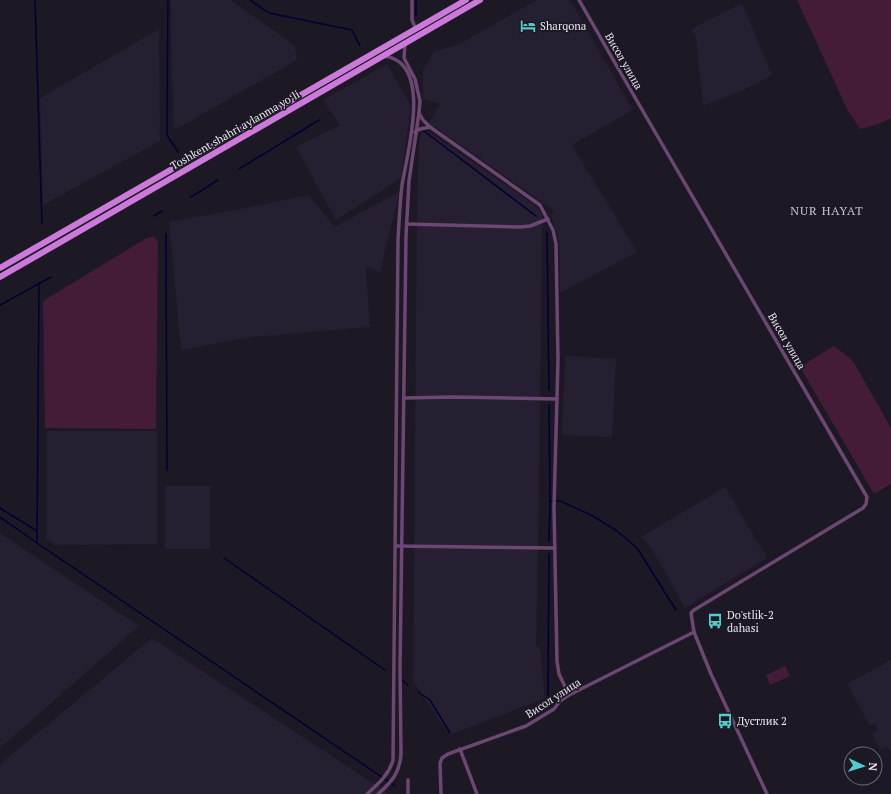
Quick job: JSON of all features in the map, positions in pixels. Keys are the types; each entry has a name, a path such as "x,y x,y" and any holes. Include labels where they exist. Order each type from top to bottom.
{"highway":[{"name":"Toshkent shahri aylanma yoʻli","path":"0,268 466,0"},
{"name":"Toshkent shahri aylanma yoʻli","path":"0,277 480,0"},
{"path":"264,115 265,120 269,122"}],"street":[{"path":"412,0 412,20 416,29"},
{"name":"Висол улица","path":"440,794 441,760 448,754 526,726 554,709 560,701 569,695 694,632 690,613 694,610 862,509 866,504 867,497 579,0"},
{"path":"378,794 393,781 398,770 400,760 407,224 409,182 420,100 417,85 404,58 405,43"},
{"path":"367,794 386,776 391,767 392,760 396,546 399,214 414,112 414,99 409,78 402,66 395,59 382,56"},
{"path":"419,113 430,127 540,206 553,230 556,244 558,359 554,501 558,668 569,695"},
{"path":"415,132 420,129 430,127"},
{"path":"407,224 530,226 548,219"},
{"path":"397,335 405,335"},
{"path":"404,398 459,397 557,399"},
{"path":"396,546 555,548"},
{"path":"694,632 711,674 767,794"},
{"path":"460,749 477,794"},
{"path":"392,760 400,760"},
{"path":"408,780 408,794"}],"shaded area":[{"path":"171,0 231,0 295,46 297,60 175,130 173,123"},
{"path":"537,0 570,0 633,110 572,145 637,252 560,293 559,240 551,215 554,213 553,210 429,123 440,104 423,99 423,70 435,51 455,46"},
{"path":"797,0 891,0 891,118 879,124 860,129 848,111"},
{"path":"742,3 772,75 741,91 703,106 696,37 692,29"},
{"path":"159,29 160,141 43,205 40,98"},
{"path":"387,64 411,106 401,178 336,220 296,147 340,125 323,100"},
{"path":"424,132 429,132 532,203 542,214 536,647 540,647 545,698 450,735 413,681 417,200 419,147 420,138"},
{"path":"400,191 380,272 367,267 366,270 370,327 252,337 181,350 169,222 309,195 335,227"},
{"path":"154,236 158,242 156,429 45,428 43,301 145,239"},
{"path":"834,346 853,361 891,428 891,484 874,494 800,367"},
{"path":"565,356 616,359 612,437 562,435"},
{"path":"47,431 157,431 157,544 56,545 45,538 47,531"},
{"path":"165,486 210,486 210,549 165,549"},
{"path":"725,487 767,558 685,608 650,546 641,537"},
{"path":"0,533 139,626 0,748"},
{"path":"152,638 385,791 387,794 0,794 0,764"},
{"path":"891,660 891,754 887,746 883,748 883,746 878,746 872,733 878,730 876,723 870,726 847,684"},
{"path":"785,666 790,676 770,685 766,675"}],"waterway":[{"path":"35,0 42,224"},
{"path":"168,0 167,135 178,152"},
{"path":"250,0 269,13 352,30 360,46"},
{"path":"416,0 416,15"},
{"path":"239,169 319,120"},
{"path":"424,131 536,216"},
{"path":"191,197 218,180"},
{"path":"154,216 162,211"},
{"path":"547,232 549,390"},
{"path":"166,234 167,470"},
{"path":"0,305 51,277"},
{"path":"37,543 39,283"},
{"path":"549,405 549,541"},
{"path":"550,501 560,501 591,515 617,531 637,548 676,610"},
{"path":"0,508 37,531"},
{"path":"0,517 395,786"},
{"path":"548,695 549,554"},
{"path":"224,558 385,670"},
{"path":"403,681 408,685"},
{"path":"418,692 430,700 450,733"}],"place":[{"name":"Sharqona","path":"528,26"},
{"name":"Do'stlik-2 dahasi","path":"715,621"},
{"name":"Дустлик 2","path":"725,721"}],"district":[{"name":"NUR HAYAT","path":"827,211"}]}
